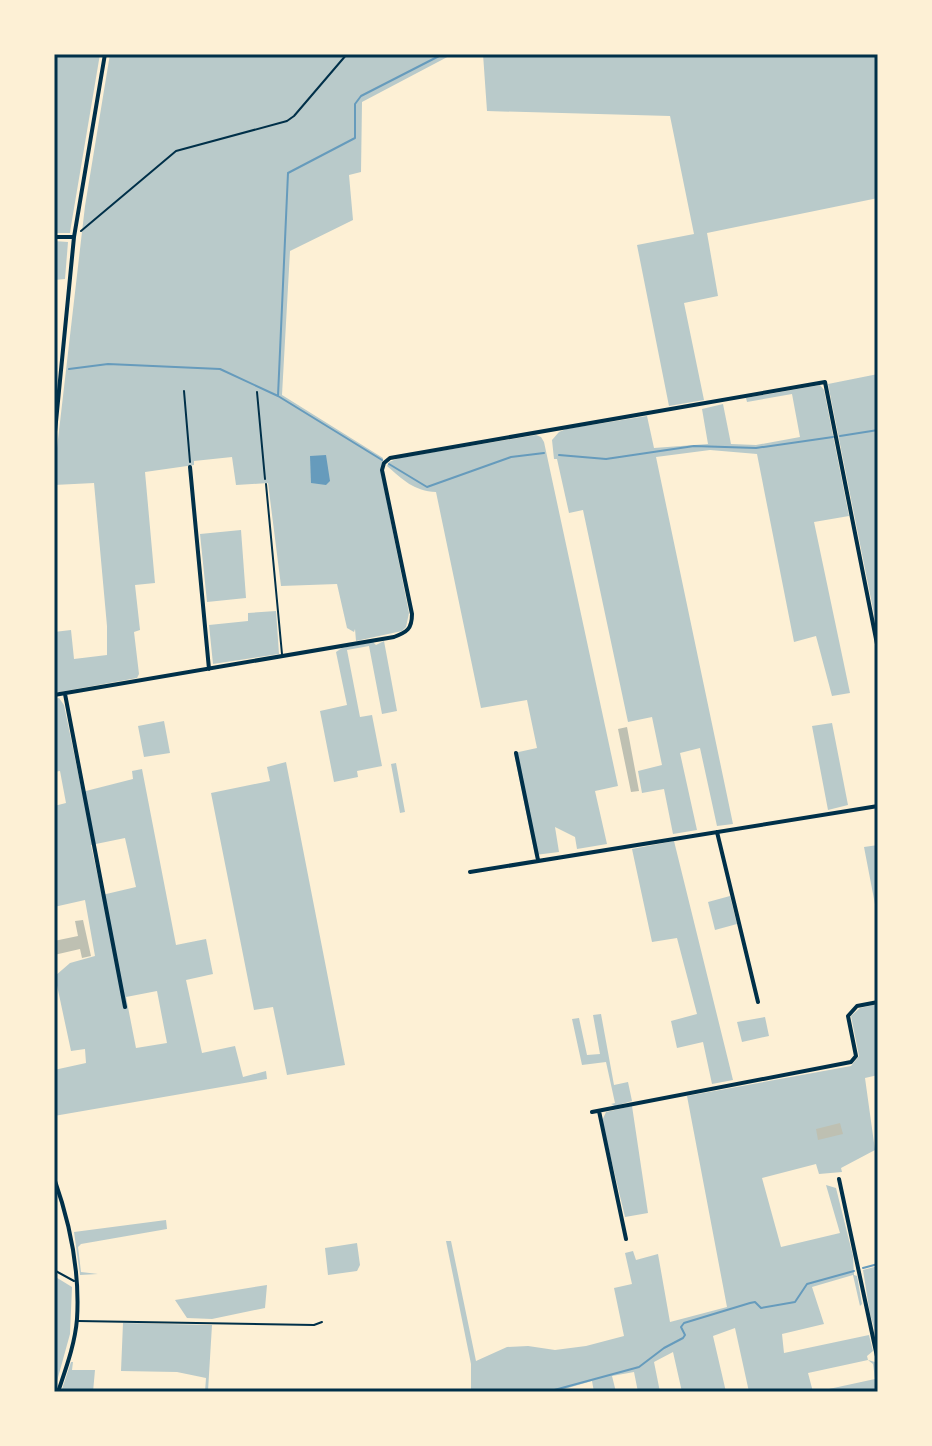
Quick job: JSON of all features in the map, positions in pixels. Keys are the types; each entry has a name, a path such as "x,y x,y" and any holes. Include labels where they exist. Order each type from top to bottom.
{"street":[{"path":"54,442 74,237 105,54"},
{"path":"54,237 74,237"},
{"path":"54,695 394,637 409,630 412,614 382,470 390,458 825,382 878,649"},
{"path":"190,467 209,669"},
{"path":"65,694 125,1007"},
{"path":"516,753 538,860"},
{"path":"470,872 878,806"},
{"path":"717,832 758,1002"},
{"path":"592,1112 851,1062 856,1056 848,1016 857,1006 878,1002"},
{"path":"599,1111 626,1239"},
{"path":"54,1178 70,1229 77,1320 58,1392"},
{"path":"839,1179 878,1361"}],"lane":[{"path":"266,484 282,656"},
{"path":"54,1270 76,1282"},
{"path":"77,1320 314,1325 322,1322"}],"path":[{"path":"74,237 176,151 287,121 347,54"},
{"path":"184,391 190,467"},
{"path":"257,392 266,484"}],"shaded area":[{"path":"54,54 100,54 70,233 54,233"},
{"path":"110,54 453,54 362,102 361,172 349,175 353,220 290,251 282,395 383,458 381,472 409,613 402,631 356,641 355,629 354,632 347,628 337,584 281,586 268,483 236,485 232,457 194,461 194,465 145,472 155,583 135,585 140,630 134,632 137,678 54,693 54,632 71,630 74,659 107,655 94,483 54,485 54,474 85,206"},
{"path":"483,54 878,54 878,198 707,233 718,296 684,303 704,400 669,406 637,245 694,234 670,116 487,111"},
{"path":"54,241 68,242 65,279 54,280"},
{"path":"878,374 878,634 828,384"},
{"path":"820,385 824,390 849,516 814,522 850,693 832,696 816,636 794,642 757,454 710,450 656,457 733,824 717,826 700,748 680,753 697,830 673,834 664,789 642,793 638,771 662,765 652,717 628,722 583,510 569,513 552,440 566,429 647,416 654,448 708,444 702,409 723,404 731,444 756,445 800,437 792,394 747,402 746,398"},
{"path":"536,435 544,442 618,786 595,791 607,844 577,849 575,837 555,827 559,852 535,855 514,753 537,748 527,700 481,708 436,492 415,487 387,466 399,458"},
{"path":"241,530 246,598 207,602 200,534"},
{"path":"276,611 279,654 213,664 209,625 248,621 248,613"},
{"path":"384,641 397,711 382,714 369,646 347,650 360,717 372,715 382,766 357,771 358,777 334,782 320,711 347,705 336,652 342,648 373,642 376,645"},
{"path":"59,698 64,705 82,792 133,779 132,771 142,769 176,945 206,939 213,974 186,980 202,1053 235,1046 243,1077 266,1071 267,1079 54,1116 54,1070 86,1063 85,1049 71,1051 55,976 70,963 95,956 85,900 54,907 54,806 66,803 60,771 54,772 54,699","holes":["125,838 136,887 102,895 91,845","157,991 167,1043 136,1048 126,997"]},
{"path":"164,721 170,753 144,757 138,726"},
{"path":"832,723 848,805 828,810 812,726"},
{"path":"286,762 345,1065 287,1075 273,1007 254,1010 211,793 270,781 267,767"},
{"path":"396,763 405,812 400,813 391,764"},
{"path":"674,841 733,1080 712,1084 703,1042 677,1048 671,1021 697,1014 677,938 652,942 632,849"},
{"path":"878,845 878,920 864,847"},
{"path":"730,896 737,924 715,930 708,902"},
{"path":"878,1004 878,1075 865,1078 875,1150 841,1168 842,1172 819,1174 816,1164 762,1178 781,1247 840,1233 826,1185 836,1188 862,1304 860,1306 853,1275 812,1287 824,1324 782,1334 784,1353 869,1335 873,1351 867,1356 868,1360 808,1373 813,1392 749,1392 735,1328 713,1336 726,1392 682,1392 673,1352 654,1362 660,1392 638,1392 634,1372 612,1376 616,1392 594,1392 592,1381 554,1392 468,1392 471,1391 471,1364 446,1241 451,1241 476,1361 507,1347 555,1350 624,1336 614,1288 632,1284 625,1253 633,1251 636,1260 658,1254 670,1322 727,1307 687,1096 851,1066 859,1056 851,1016 860,1008"},
{"path":"601,1014 614,1085 628,1082 632,1101 615,1106 611,1104 615,1103 606,1062 582,1065 572,1019 579,1018 587,1055 600,1054 593,1015"},
{"path":"765,1017 769,1036 742,1042 737,1022"},
{"path":"632,1106 648,1213 625,1217 602,1121 606,1112"},
{"path":"166,1220 167,1229 81,1244 78,1247 81,1272 98,1274 80,1275 74,1232"},
{"path":"357,1243 360,1265 357,1271 328,1275 325,1248"},
{"path":"878,1266 878,1341 863,1270"},
{"path":"54,1276 72,1287 70,1334 54,1392"},
{"path":"267,1285 265,1308 212,1319 187,1318 175,1300"},
{"path":"123,1323 212,1325 208,1391 211,1392 205,1392 206,1378 177,1372 121,1371"},
{"path":"868,1360 875,1362 878,1392 815,1392 875,1379 873,1364"},
{"path":"71,1362 72,1370 95,1370 93,1392 61,1392"}],"water":[{"path":"326,455 330,481 326,485 311,483 310,456"}],"building":[{"path":"627,727 639,791 631,792 618,729"},
{"path":"83,920 91,956 82,958 80,949 54,955 54,941 78,936 75,921"},
{"path":"840,1123 843,1134 818,1140 816,1129"}],"waterway":[{"path":"278,396 288,173 355,138 355,104 361,96 443,54"},
{"path":"69,369 108,364 220,369 278,396 382,460"},
{"path":"840,436 878,430"},
{"path":"559,455 606,459 694,446 756,448 833,437"},
{"path":"389,464 427,487 511,457 544,453"},
{"path":"863,1268 878,1264"},
{"path":"547,1392 639,1367 683,1338 685,1335 681,1327 684,1323 755,1302 761,1308 795,1302 807,1284 854,1271"}]}
